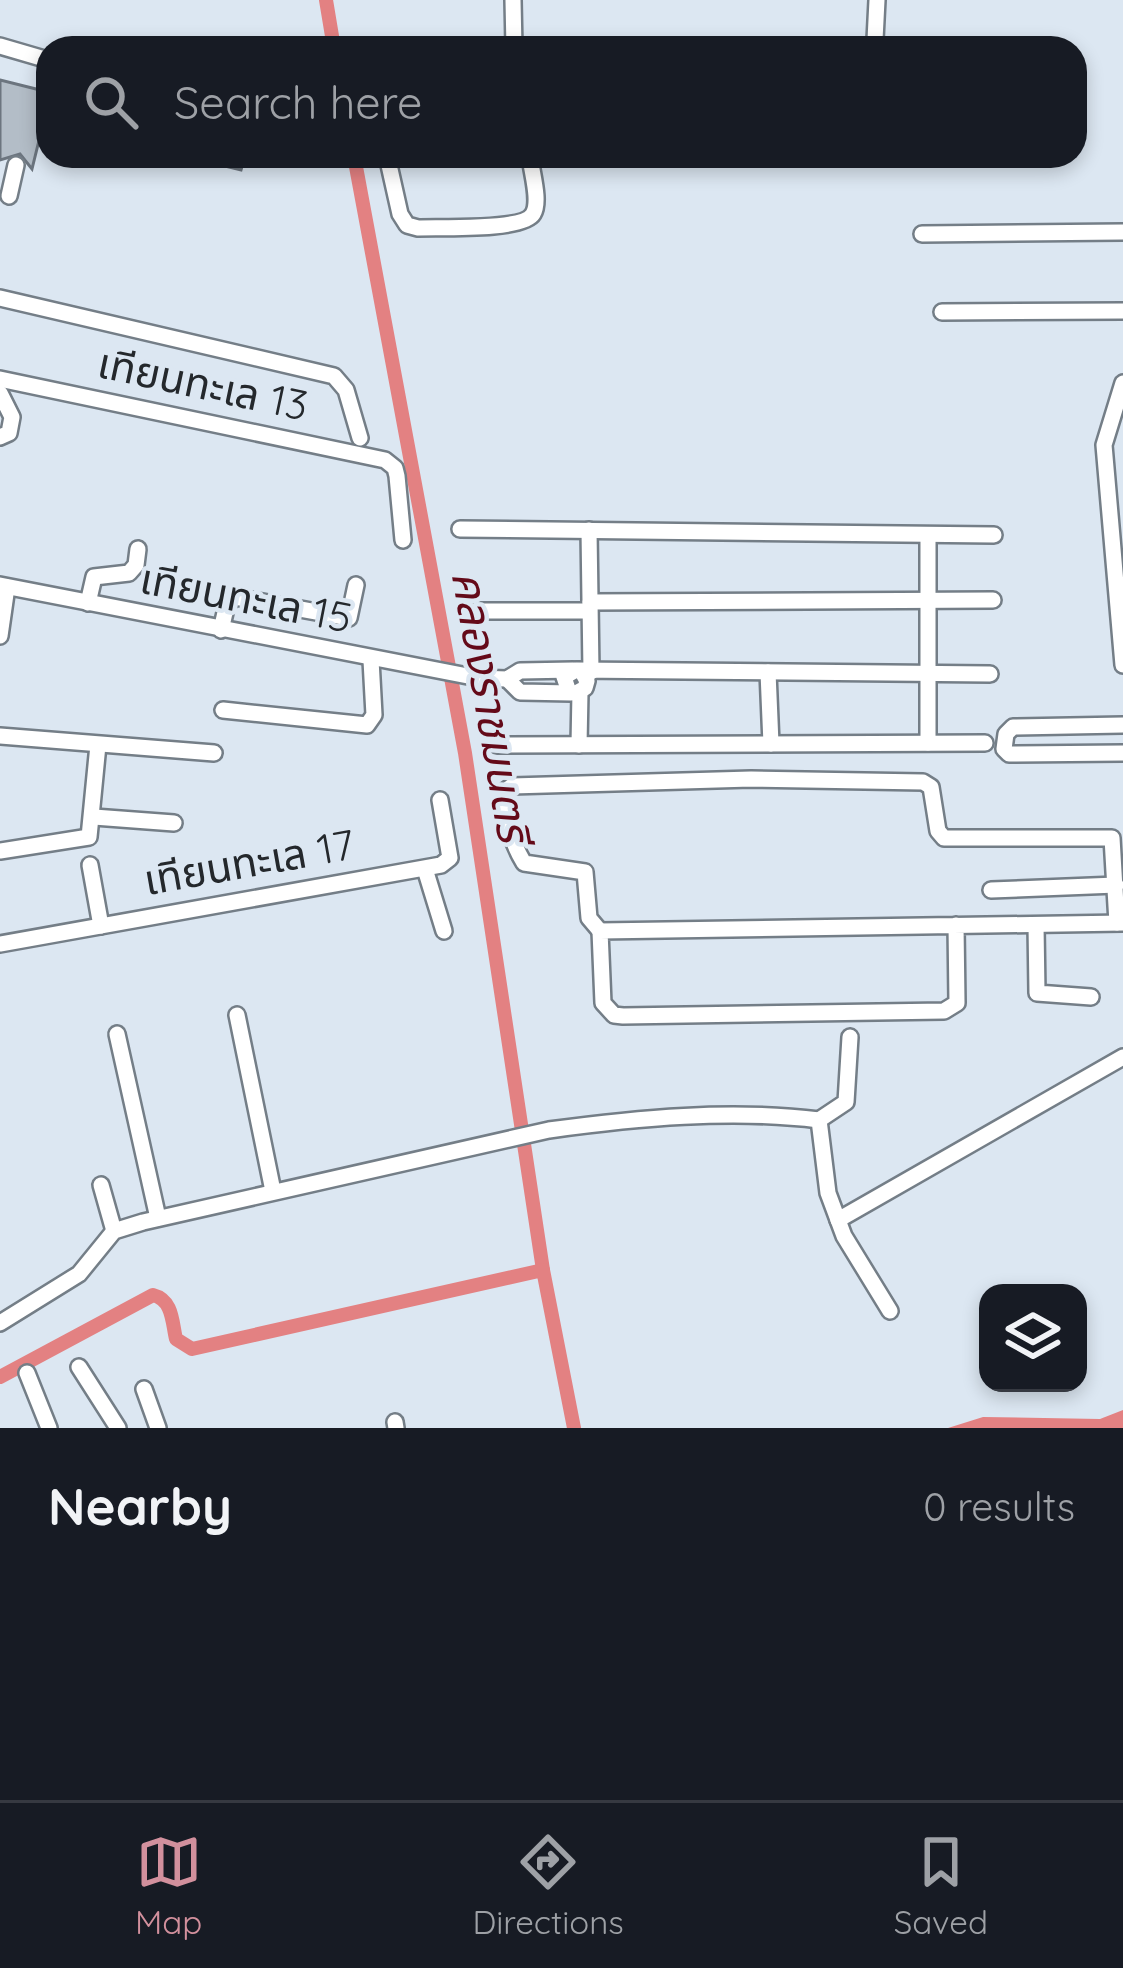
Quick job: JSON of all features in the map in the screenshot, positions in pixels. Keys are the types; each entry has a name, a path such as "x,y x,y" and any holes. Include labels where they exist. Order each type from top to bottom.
{"street":[{"path":"513,0 514,36"},
{"path":"875,36 877,0"},
{"path":"0,46 36,56"},
{"path":"9,196 15,165"},
{"path":"390,168 400,214 406,225 418,228 527,220 535,203 531,168"},
{"path":"922,234 1123,232"},
{"path":"0,298 334,376 346,390 360,438"},
{"path":"942,312 1123,311"},
{"name":"เทียนทะเล 13","path":"0,379 391,463 398,476 403,540"},
{"path":"1123,382 1103,446 1123,665"},
{"path":"0,393 12,417 8,433 0,437"},
{"path":"460,529 994,536"},
{"path":"582,671 590,607 589,530"},
{"path":"928,535 928,743"},
{"path":"88,603 94,577 129,573 136,565 138,549"},
{"path":"221,630 226,604 236,597 349,618 356,585"},
{"path":"0,636 4,586"},
{"name":"เทียนทะเล 15","path":"4,586 371,660 507,680"},
{"path":"468,611 993,600"},
{"path":"223,710 367,725 374,715 371,660"},
{"path":"576,693 520,692 507,680 520,671 990,674"},
{"path":"579,745 576,693 563,681 582,671"},
{"path":"768,672 771,744"},
{"path":"1123,725 1013,727 1006,734 1004,749 1009,754 1123,753"},
{"path":"0,736 214,753"},
{"path":"497,745 985,743"},
{"path":"0,851 89,837 98,745"},
{"path":"600,932 956,925 1120,923 1115,844 1107,836 944,838 938,831 931,787 923,782 751,779 512,786 505,790 506,816 524,863 585,872 589,918 600,932 603,1003 614,1016 944,1011 957,1003 956,925"},
{"path":"440,800 450,858 425,868 444,931"},
{"path":"94,817 174,824"},
{"path":"90,866 101,926"},
{"name":"เทียนทะเล 17","path":"0,944 425,868"},
{"path":"992,890 1116,885"},
{"path":"1036,925 1037,993 1091,997"},
{"path":"237,1015 273,1191"},
{"path":"117,1034 158,1218"},
{"path":"0,1324 64,1286 92,1262 114,1231 158,1218 549,1130 673,1118 819,1120 846,1102 850,1037"},
{"path":"838,1220 1123,1057"},
{"path":"819,1120 828,1193 838,1220 890,1311"},
{"path":"101,1185 114,1231"},
{"path":"79,1366 118,1428"},
{"path":"27,1373 49,1428"},
{"path":"144,1389 158,1428"}],"shaded area":[{"path":"1123,1410 1123,1428 948,1428 983,1417 1100,1419"}],"building":[{"path":"0,80 36,89 36,153 32,169 20,154 0,160"}],"waterway":[{"name":"คลองราชมนตรี","path":"326,0 332,36"},
{"name":"คลองราชมนตรี","path":"356,168 465,753 543,1270"},
{"path":"0,1377 153,1295 168,1307 176,1339 192,1349 543,1270 574,1428"}]}
